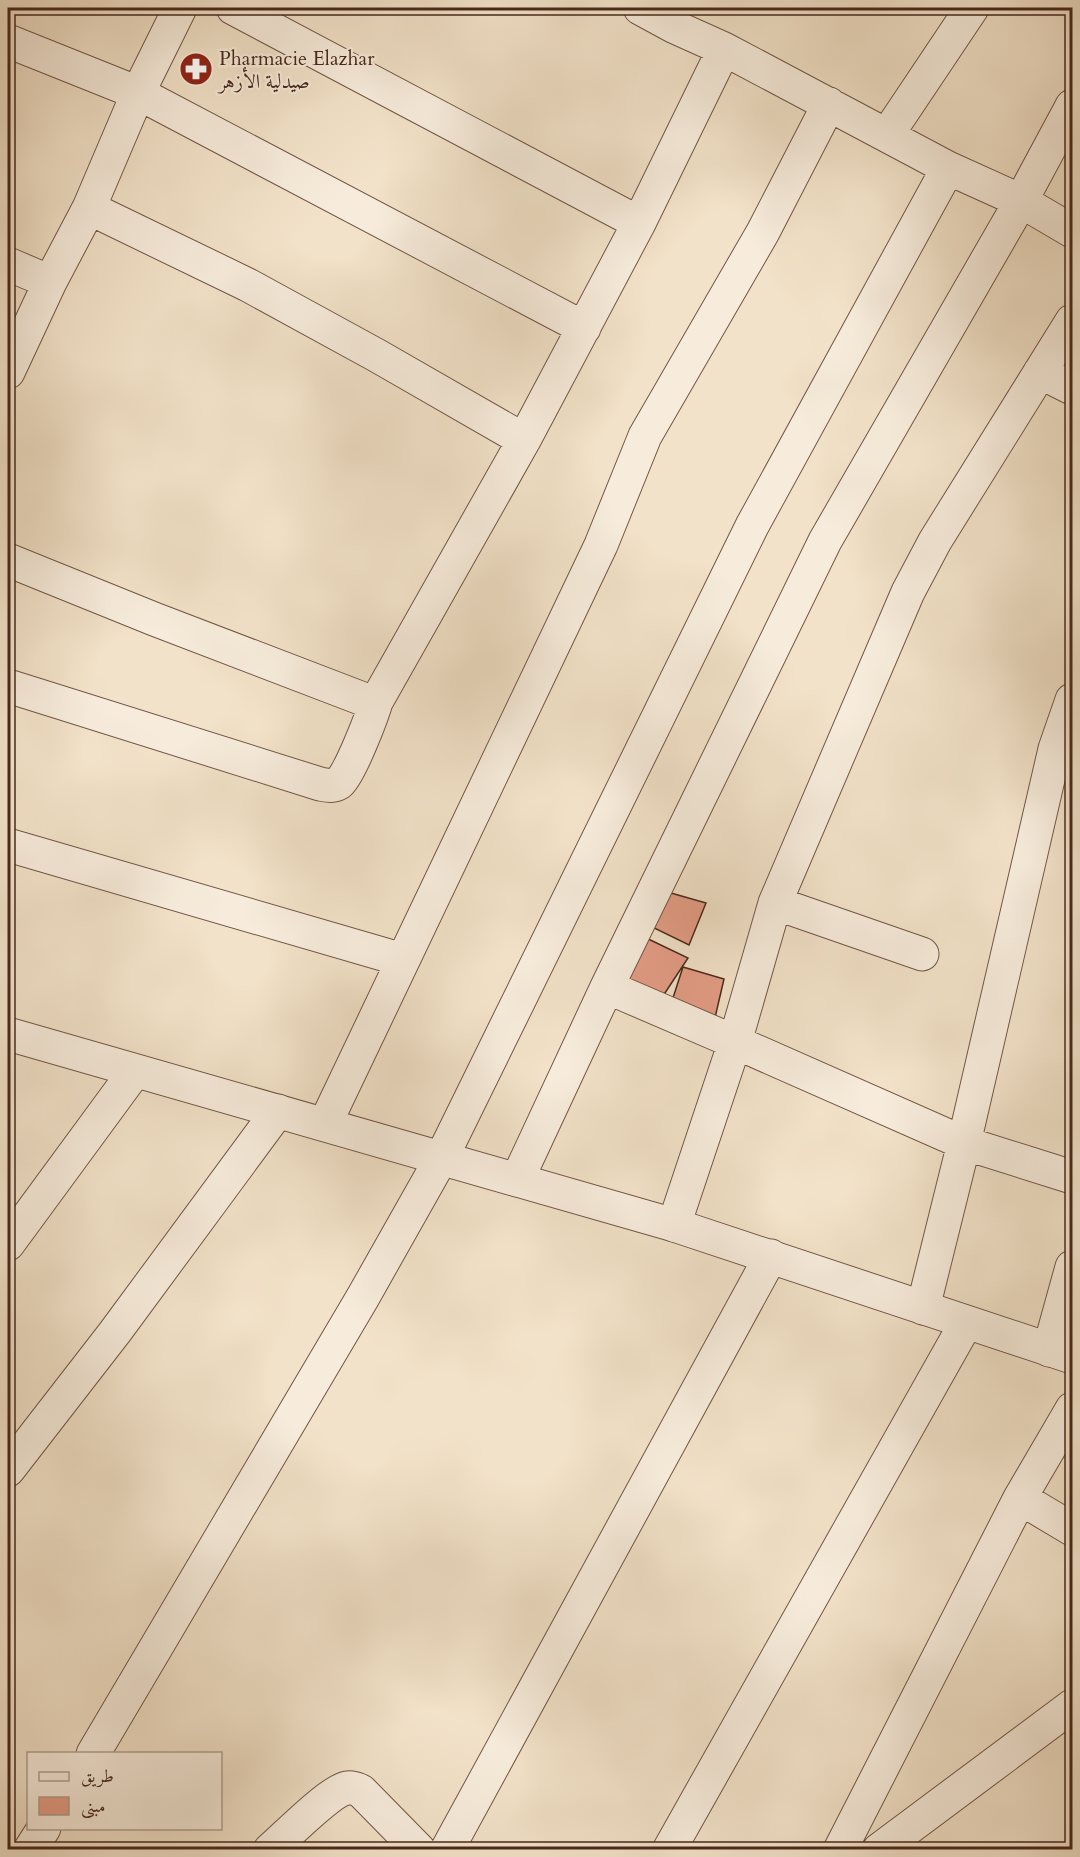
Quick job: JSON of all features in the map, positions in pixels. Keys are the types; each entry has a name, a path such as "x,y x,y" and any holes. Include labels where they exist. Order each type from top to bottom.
{"street":[{"path":"8,372 50,282 89,208 138,93 180,8"},
{"path":"233,8 639,223"},
{"path":"640,8 682,17 724,49 948,168 1021,201 1072,231"},
{"path":"887,135 972,8"},
{"path":"8,41 138,93 584,328"},
{"path":"8,686 320,784 331,786 342,781 376,702 524,440 584,328 639,223 724,49"},
{"path":"325,1124 601,545 645,436 763,232 829,104"},
{"path":"517,1180 607,987 825,540 1021,201 1072,106"},
{"path":"94,1752 363,1297 442,1158 752,526 948,168"},
{"path":"89,208 258,291 376,355 524,440"},
{"path":"8,264 50,282"},
{"path":"674,1225 735,1042 775,903 908,592 935,541 1072,321"},
{"path":"1040,372 1072,388"},
{"path":"8,560 154,619 376,702"},
{"path":"922,1308 1064,752 1072,700"},
{"path":"8,845 403,960"},
{"path":"775,903 922,954"},
{"path":"607,987 964,1143 1072,1177"},
{"path":"8,1034 674,1225 1061,1353 1072,1268"},
{"path":"8,1244 135,1071"},
{"path":"8,1470 116,1332 278,1111"},
{"path":"447,1850 771,1256"},
{"path":"669,1850 966,1323"},
{"path":"840,1850 1020,1498 1072,1409"},
{"path":"1020,1498 1072,1529"},
{"path":"879,1850 1072,1706"},
{"path":"270,1850 333,1795 346,1788 354,1788 361,1791 419,1850"},
{"path":"30,1850 43,1830"}],"building":[{"path":"664,891 706,903 689,945 650,926"},
{"path":"642,936 688,958 661,999 623,983"},
{"path":"683,967 724,979 714,1022 671,1004"}],"place":[{"name":"Pharmacie Elazhar صيدلية الأزهر","path":"196,69"}]}
